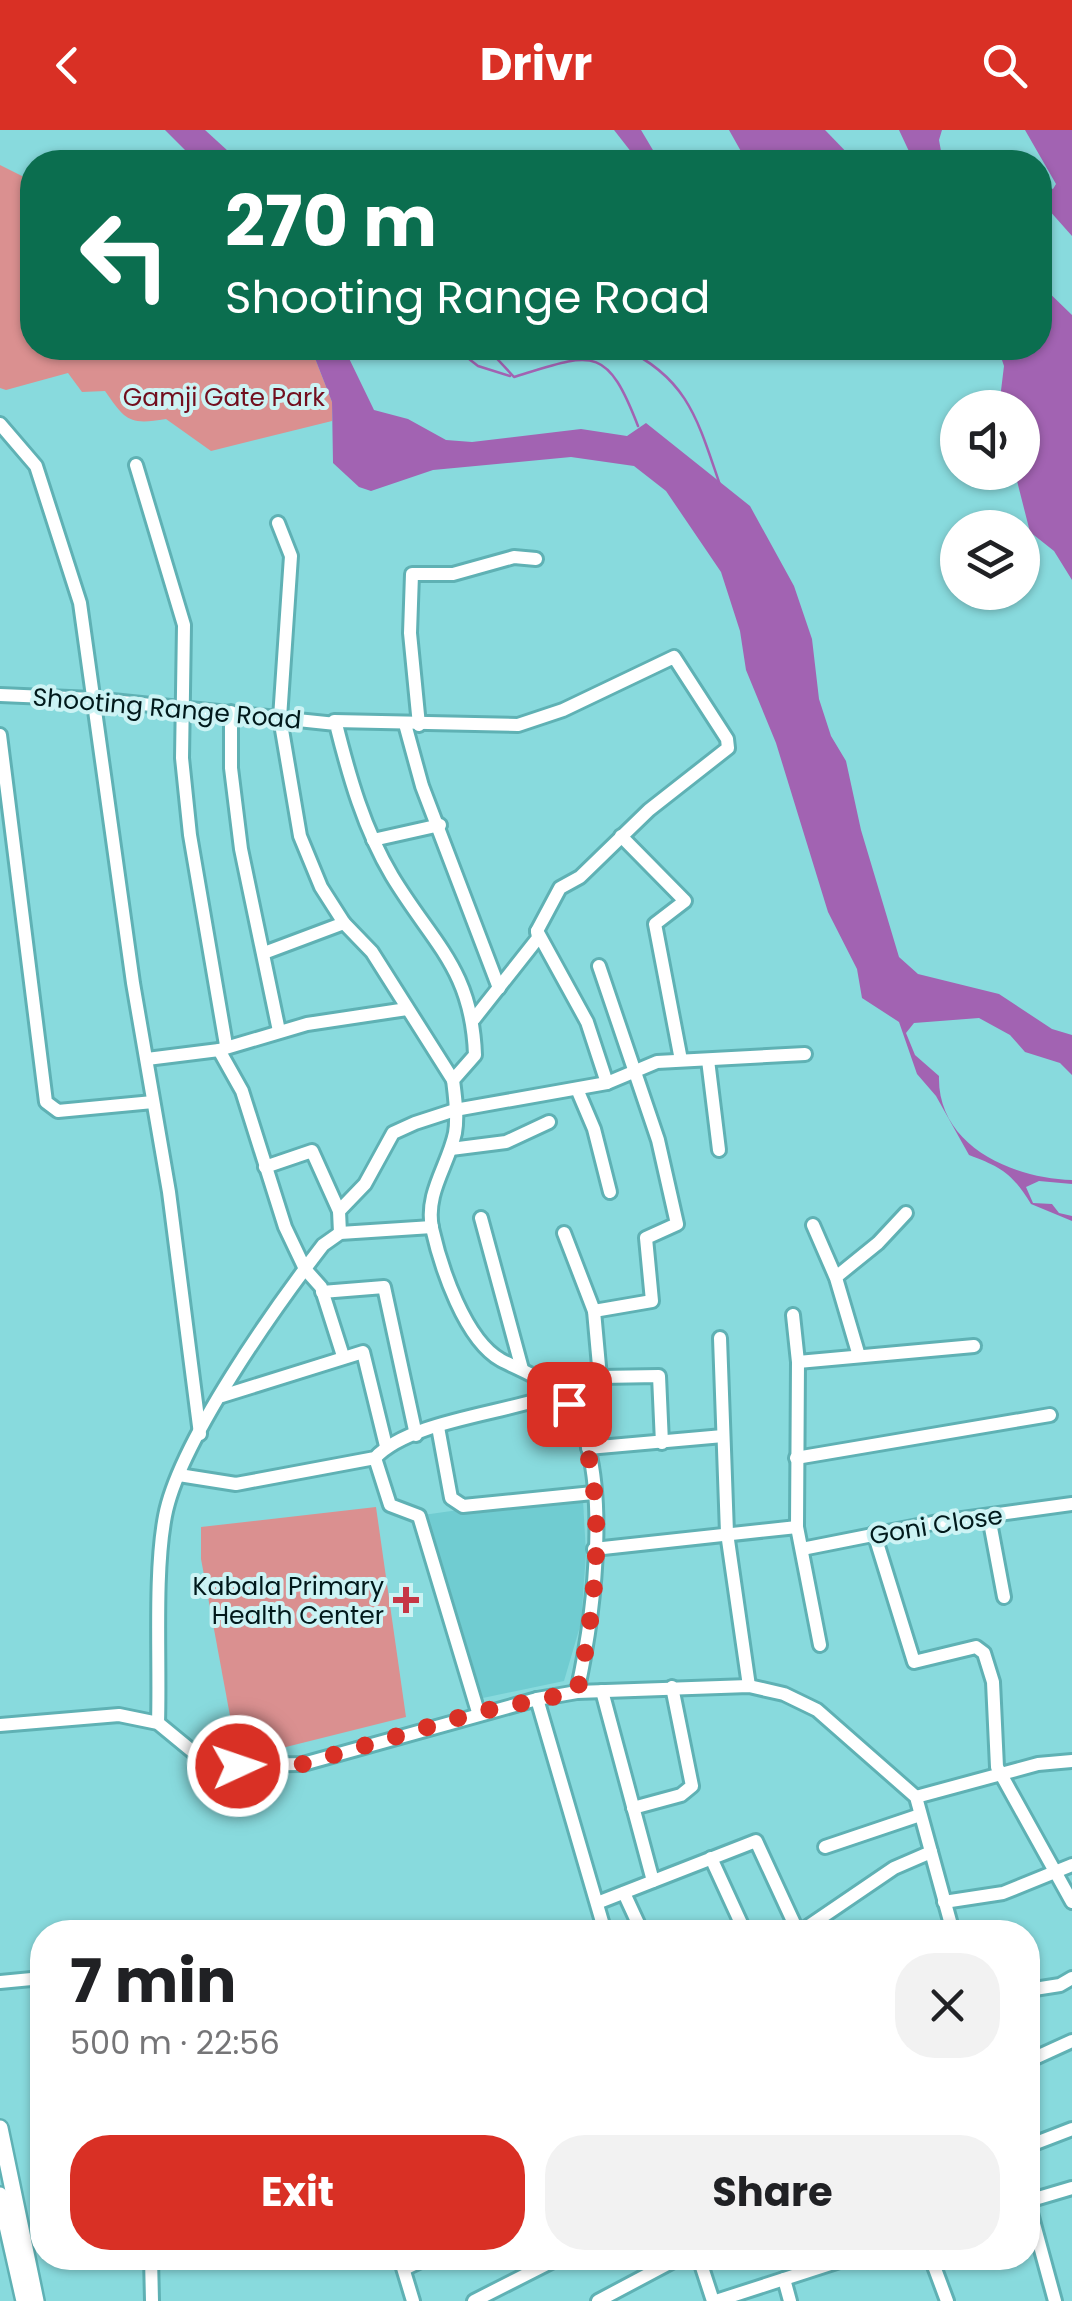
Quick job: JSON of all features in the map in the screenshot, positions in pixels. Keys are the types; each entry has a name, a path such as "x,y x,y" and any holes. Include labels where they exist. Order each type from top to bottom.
{"main road":[{"path":"0,2128 36,2301"},
{"path":"0,2195 24,2301"}],"street":[{"path":"0,424 36,466 80,602 200,1434"},
{"path":"136,465 184,625 182,758 222,1048 242,1091 265,1167 305,1269 322,1292 343,1356"},
{"path":"278,522 291,556 280,718 300,836 321,887 344,923 372,952 452,1080 456,1110 450,1149 434,1190 432,1227 470,1333 498,1358 555,1390 578,1421 588,1448 594,1549 590,1619 577,1692"},
{"path":"499,988 413,762 412,574 454,574 530,555 536,559"},
{"name":"Shooting Range Road","path":"0,695 93,699 280,718 518,725 600,694 636,673 677,658 729,744 621,836"},
{"path":"231,712 234,800 279,1031"},
{"name":"Shooting Range Road","path":"334,721 373,840 461,978 474,1019"},
{"path":"0,734 46,1102 58,1111 153,1102"},
{"path":"373,840 440,825"},
{"path":"452,1080 475,1055 474,1019 538,938 537,931 560,888 580,877 621,836 686,901 655,924 681,1060"},
{"path":"264,953 344,923"},
{"path":"537,931 588,1022 607,1083"},
{"path":"594,1311 652,1301 646,1238 676,1224 637,1072 599,966"},
{"path":"146,1059 222,1048 279,1031 408,1009"},
{"path":"339,1211 365,1184 393,1134 456,1110 607,1083 658,1062 804,1054"},
{"path":"708,1060 719,1150"},
{"path":"577,1089 594,1129 610,1192"},
{"path":"450,1149 506,1142 549,1122"},
{"path":"265,1167 312,1150 339,1211 340,1233"},
{"path":"836,1277 906,1213"},
{"path":"481,1218 522,1369"},
{"path":"813,1225 836,1277 859,1356"},
{"path":"158,1723 164,1520 179,1475 200,1434 323,1244 340,1233 432,1227"},
{"path":"564,1234 594,1311 600,1377"},
{"path":"322,1292 384,1286 416,1435"},
{"path":"794,1315 798,1362 797,1527 820,1645"},
{"path":"720,1338 727,1533 749,1686"},
{"path":"798,1362 974,1346"},
{"path":"222,1396 357,1351 366,1354 386,1446"},
{"path":"179,1475 236,1484 376,1458 386,1446 416,1435 600,1377 659,1376 662,1443"},
{"path":"796,1458 1050,1415"},
{"path":"438,1428 451,1498 463,1506 593,1493"},
{"path":"588,1448 724,1436"},
{"path":"376,1458 390,1505 418,1516 478,1712"},
{"name":"Goni Close","path":"802,1548 874,1533 1072,1504"},
{"path":"989,1517 1004,1597"},
{"path":"594,1549 797,1527"},
{"path":"874,1533 914,1662 976,1647 984,1653 993,1682 995,1760 1072,1902"},
{"path":"0,1725 119,1715 158,1723 196,1757 221,1768 303,1764 478,1712 577,1692 749,1686 784,1694 816,1710 916,1796 948,1920"},
{"path":"633,1808 682,1795 692,1786 672,1687"},
{"path":"602,1691 653,1881"},
{"path":"537,1699 602,1920"},
{"path":"916,1796 1002,1773 1072,1761"},
{"path":"825,1847 920,1814"},
{"path":"597,1903 749,1841 760,1843 794,1920"},
{"path":"817,1920 894,1868 931,1852"},
{"path":"710,1858 739,1920"},
{"path":"944,1902 1003,1892 1072,1865"},
{"path":"624,1892 637,1920"},
{"path":"1040,1988 1060,1985 1072,1978"},
{"path":"0,1982 30,1979"},
{"path":"1040,2056 1072,2041"},
{"path":"1040,2141 1072,2128"},
{"path":"1040,2198 1072,2188"},
{"path":"1040,2246 1055,2301"},
{"path":"151,2270 152,2301"},
{"path":"404,2270 412,2301"},
{"path":"474,2301 535,2270"},
{"path":"598,2301 656,2270"},
{"path":"703,2270 714,2301 801,2270"},
{"path":"936,2270 947,2301"},
{"path":"784,2279 790,2301"}],"shaded area":[{"path":"165,130 205,130 227,150 185,150"},
{"path":"614,130 641,130 653,150 630,150"},
{"path":"729,130 825,130 844,150 740,150"},
{"path":"899,130 942,130 941,150 908,150"},
{"path":"1025,130 1072,130 1072,236 1052,214 1052,189 1056,184 1052,177 1052,150 1036,150"},
{"path":"1052,296 1072,315 1072,580 1054,551 1040,540 1040,510 1024,510 1019,490 1040,490 1040,390 1001,390 1002,360 1052,360"},
{"path":"316,360 350,360 374,410 408,419 446,440 472,442 581,429 627,436 646,423 750,506 794,586 812,639 819,699 831,736 846,761 861,830 899,957 918,974 999,994 1052,1029 1072,1035 1072,1075 1060,1063 1025,1052 1010,1035 979,1018 914,1023 906,1033 915,1055 939,1076 950,1121 964,1139 982,1153 1025,1173 1072,1180 1072,1184 1039,1181 1026,1187 1033,1203 1052,1204 1059,1213 1072,1216 1072,1221 1031,1204 1005,1173 969,1155 936,1096 917,1074 899,1022 862,998 857,969 828,912 776,743 746,670 740,631 721,572 666,491 634,466 571,457 433,470 371,491 359,487 333,463 332,402"},
{"path":"583,1500 586,1554 581,1623 564,1681 478,1699 423,1515"}],"green space":[{"name":"Gamji Gate Park","path":"0,165 20,175 20,360 316,360 332,402 332,421 211,451 166,419 136,421 124,415 105,391 82,392 68,373 6,390 0,388"},
{"path":"376,1507 406,1717 238,1759 201,1559 201,1527"}],"waterway":[{"path":"470,360 510,376"},
{"path":"498,360 514,377 579,360"},
{"path":"579,360 593,361 616,380 638,426"},
{"path":"645,360 662,373 688,404 720,485"}],"place":[{"name":"Kabala Primary Health Center","path":"406,1600"}],"route":[{"path":"238,1766 303,1764 478,1712 577,1692 590,1619 593,1493 586,1438 569,1404"}]}
